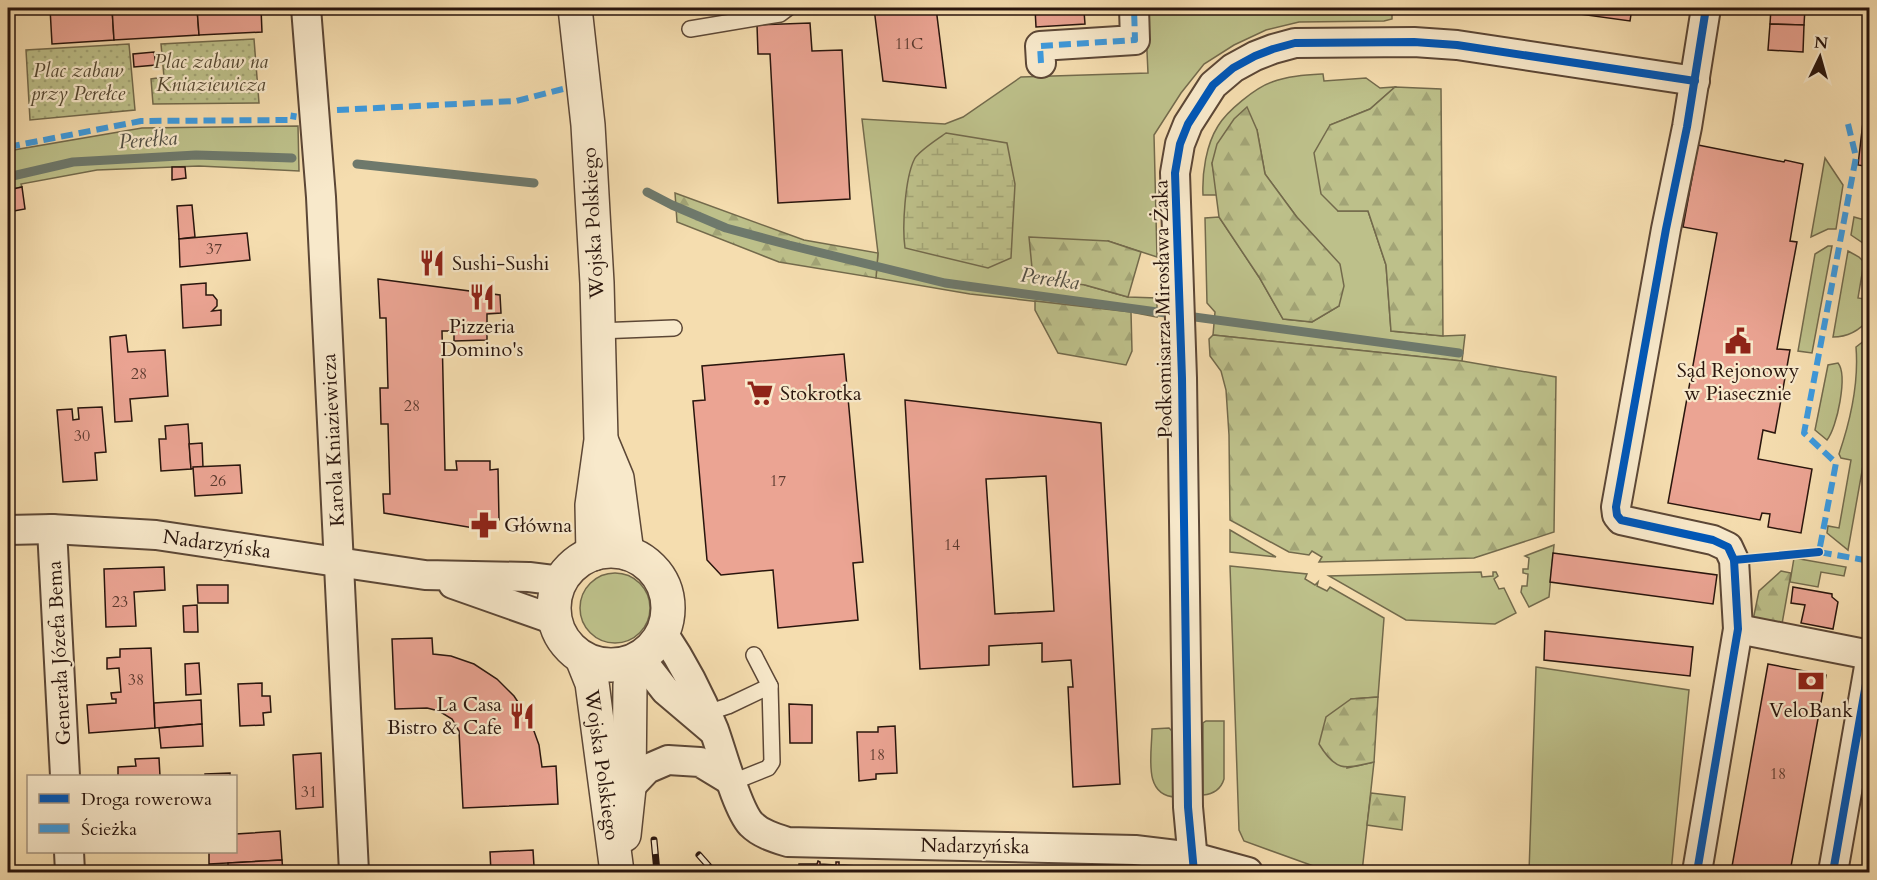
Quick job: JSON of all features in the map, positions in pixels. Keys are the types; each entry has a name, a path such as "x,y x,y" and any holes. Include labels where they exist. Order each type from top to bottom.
{"street":[{"name":"Karola Kniaziewicza","path":"306,8 319,173 354,873"},
{"name":"Wojska Polskiego","path":"575,8 588,125 602,440 592,505 593,554"},
{"path":"1041,63 1040,46 1135,40 1134,8"},
{"path":"1697,873 1738,628 1734,560 1728,547 1713,540 1621,520 1617,515 1616,507 1695,81 1706,8"},
{"name":"Podkomisarza Mirosława Żaka","path":"1193,865 1188,807 1175,173 1180,144 1188,124 1213,85 1233,68 1273,49 1295,43 1457,45 1695,81"},
{"name":"Wojska Polskiego","path":"602,440 617,478 627,553"},
{"name":"Nadarzyńska","path":"8,530 52,529 156,535 425,575 529,577 561,581"},
{"name":"Generała Józefa Bema","path":"52,529 65,775"},
{"path":"608,551 627,553 645,562 659,576 667,594 669,614 663,633 654,647 640,658 626,664 611,666 596,664 582,658 560,635 555,620 555,600 561,581 572,566 593,554 608,551"},
{"name":"Nadarzyńska","path":"425,575 555,620"},
{"path":"1738,628 1869,655"},
{"name":"Nadarzyńska","path":"663,633 687,669 711,722 740,805 751,823 767,835 788,842 1091,847 1159,852 1193,865 1248,873"},
{"name":"Wojska Polskiego","path":"582,658 592,683 618,873"},
{"name":"Wojska Polskiego","path":"618,873 629,788 630,685 640,658"},
{"name":"Nadarzyńska","path":"640,658 665,690 711,722"},
{"path":"1833,873 1869,661"},
{"path":"629,788 647,769 668,760 700,762 733,782"},
{"path":"69,853 70,873"}],"lane":[{"path":"690,29 780,14 788,8"},
{"path":"598,331 674,328"},
{"path":"733,782 768,768 772,762 770,686 754,655"},
{"path":"711,722 728,706 770,686"}],"green space":[{"path":"1145,8 1392,8 1392,19 1299,22 1266,30 1234,45 1204,64 1181,93 1154,135 1157,257 1108,241 1085,285 1128,297 1157,298 1157,317 970,294 876,278 878,253 862,119 945,124 963,117 1021,77 1148,73"},
{"name":"Plac zabaw na Kniaziewicza","path":"254,39 259,103 153,104 151,79 164,77 161,44"},
{"name":"Plac zabaw przy Perełce","path":"129,44 135,110 30,120 26,50"},
{"path":"1323,74 1324,81 1366,78 1380,88 1395,87 1370,109 1330,125 1338,211 1368,211 1386,265 1391,331 1443,336 1465,335 1462,361 1213,335 1215,312 1207,303 1205,218 1219,217 1259,277 1283,319 1312,322 1339,306 1296,216 1265,174 1257,130 1212,163 1218,195 1203,195 1204,169 1208,150 1218,126 1228,114 1250,95 1272,82 1290,77"},
{"path":"1395,87 1441,89 1443,336 1391,331 1386,265 1368,211 1338,211 1321,194 1314,153 1330,125 1370,109"},
{"path":"1247,107 1257,130 1265,174 1296,216 1340,264 1344,286 1339,306 1312,322 1283,319 1259,277 1219,217 1212,163 1217,144 1234,119"},
{"path":"298,126 299,171 199,166 97,170 21,184 22,187 8,190 8,151 142,128"},
{"path":"946,133 1007,143 1015,184 1011,258 988,268 905,248 905,203 911,168 919,153"},
{"path":"1825,158 1843,185 1836,229 1828,229 1811,237"},
{"path":"675,193 804,240 878,253 876,278 779,262 677,222"},
{"path":"1869,212 1869,247 1851,235 1854,217 1868,221"},
{"path":"1029,237 1108,241 1141,252 1128,297 1085,285 1033,278"},
{"path":"1832,246 1812,353 1798,351 1815,254"},
{"path":"1848,251 1864,262 1858,298 1869,300 1869,319 1853,332 1833,337"},
{"path":"1035,301 1131,312 1132,351 1126,365 1058,353 1035,310"},
{"path":"1213,335 1462,361 1556,377 1554,532 1474,558 1319,562 1322,557 1312,551 1309,555 1289,552 1230,520 1226,390 1221,371 1210,356 1209,339"},
{"path":"1869,337 1869,394 1865,419 1869,421 1869,432 1848,550 1827,533 1828,526 1839,528 1851,460 1841,458 1839,454 1853,401 1856,347"},
{"path":"1838,363 1841,369 1842,389 1834,425 1827,440 1815,430 1828,365"},
{"path":"1230,530 1276,557 1230,552"},
{"path":"1554,545 1549,597 1529,607 1521,592 1522,586 1527,586 1528,574 1523,573 1523,569 1528,569 1529,558 1525,556"},
{"path":"1794,558 1846,567 1844,576 1821,572 1818,587 1790,582"},
{"path":"1230,566 1307,574 1305,579 1315,585 1318,582 1317,586 1327,591 1330,587 1384,618 1378,697 1351,699 1347,768 1374,762 1362,872 1330,872 1244,841 1239,830"},
{"path":"1781,571 1791,573 1782,624 1753,620 1759,591"},
{"path":"1481,572 1482,577 1493,576 1493,572 1496,572 1498,576 1494,579 1499,589 1504,588 1516,613 1495,624 1406,620 1329,576"},
{"path":"615,573 628,576 640,583 647,595 650,608 647,621 640,633 628,640 615,643 602,640 590,633 583,621 580,608 583,595 590,583 602,576"},
{"path":"1536,667 1689,690 1671,872 1529,872"},
{"path":"1378,697 1374,762 1348,767 1336,764 1319,744 1326,717 1351,699"},
{"path":"1224,721 1224,779 1216,790 1203,795 1203,723"},
{"path":"1169,728 1174,733 1176,797 1165,795 1158,789 1153,782 1151,772 1152,729"},
{"path":"1371,793 1405,797 1402,830 1367,825"}],"building":[{"path":"50,8 112,8 114,40 52,44"},
{"path":"112,8 197,8 199,35 114,40"},
{"path":"197,8 261,8 262,32 199,35"},
{"path":"874,8 936,8 946,88 883,81"},
{"path":"1035,8 1114,9 1084,11 1085,24 1036,27"},
{"path":"1558,8 1632,8 1630,21 1557,11"},
{"path":"1771,8 1805,8 1804,25 1770,24"},
{"path":"810,23 812,51 842,50 850,199 778,203 770,54 758,54 757,25"},
{"path":"1770,24 1804,25 1803,52 1768,50"},
{"path":"154,52 156,65 134,67 133,54"},
{"path":"1865,105 1870,106 1870,167 1858,165"},
{"name":"Sąd Rejonowy w Piasecznie","path":"1698,145 1803,164 1790,241 1797,242 1777,349 1790,350 1775,433 1763,430 1758,459 1812,469 1801,533 1768,527 1770,514 1762,513 1760,520 1668,503 1717,233 1683,227"},
{"path":"172,167 185,167 186,178 172,180"},
{"path":"22,187 25,209 8,212 8,190"},
{"path":"192,205 195,237 179,239 177,206"},
{"path":"247,233 250,260 180,267 179,239"},
{"path":"378,279 500,295 501,313 487,314 487,340 454,341 454,331 442,331 445,470 457,470 456,461 490,461 490,470 498,469 499,520 486,530 384,513 383,494 390,494 388,424 381,424 380,388 388,388 386,318 380,318"},
{"path":"206,283 206,295 213,295 217,300 217,306 212,311 221,310 221,325 183,328 181,285"},
{"path":"126,335 128,352 165,350 168,396 130,399 132,421 115,422 110,337"},
{"path":"844,354 863,562 853,563 858,620 778,628 773,570 721,575 707,560 693,401 705,400 702,366"},
{"path":"905,400 1101,423 1120,784 1073,787 1068,687 1073,687 1071,660 1042,662 1042,643 989,646 989,665 920,669","holes":["1046,476 1054,611 995,614 986,479"]},
{"path":"102,407 106,452 95,453 97,480 63,482 57,410 72,409 73,420 79,419 78,408"},
{"path":"188,424 191,469 161,471 159,439 166,439 165,426"},
{"path":"202,443 203,467 191,469 189,444"},
{"path":"240,465 242,493 195,496 193,467"},
{"path":"1553,553 1717,575 1713,604 1550,582"},
{"path":"164,567 165,590 134,592 136,626 106,627 104,569"},
{"path":"197,585 228,585 228,603 198,603"},
{"path":"1793,587 1832,594 1838,602 1833,629 1801,623 1805,605 1791,603"},
{"path":"197,605 198,632 184,632 183,606"},
{"path":"1545,631 1693,647 1690,676 1544,660"},
{"path":"432,638 433,654 451,656 474,664 497,679 514,696 530,720 539,745 542,767 556,766 558,804 463,808 459,731 452,719 439,711 427,708 395,709 392,639"},
{"path":"151,648 155,728 89,733 87,705 116,703 111,693 121,692 119,668 107,669 107,658 120,657 120,649"},
{"path":"199,663 201,694 186,695 185,664"},
{"path":"1768,664 1826,675 1790,872 1731,872"},
{"path":"262,683 262,696 270,696 271,712 263,713 264,725 240,726 238,684"},
{"path":"201,700 202,724 155,728 154,703"},
{"path":"789,704 812,705 812,743 790,743"},
{"path":"202,724 203,746 161,748 159,728"},
{"path":"895,726 897,773 876,774 876,779 859,781 857,732 878,732 878,727"},
{"path":"321,753 323,807 296,809 293,755"},
{"path":"159,758 160,775 118,775 118,767 136,766 135,759"},
{"path":"230,773 230,775 205,775"},
{"path":"8,804 12,804 14,858 8,858"},
{"path":"280,831 282,860 209,864 209,853 237,853 237,834"},
{"path":"533,850 534,866 537,872 491,872 490,852"},
{"path":"282,860 283,872 228,872 228,863"},
{"path":"818,861 820,864 836,865 836,862 839,862 839,865 858,866 858,872 798,872 799,864 817,864"}],"waterway":[{"name":"Perełka","path":"8,177 73,162 196,155 292,158"},
{"name":"Perełka","path":"357,164 534,183"},
{"name":"Perełka","path":"647,192 726,228 945,283 1459,353"}],"railway":[{"path":"654,840 657,872"},
{"path":"699,855 714,872"}],"marked path":[{"path":"1041,63 1040,46 1135,40 1134,8"},
{"path":"337,110 516,101 563,89"},
{"path":"8,147 141,121 293,120 294,113"},
{"path":"1848,124 1856,157 1804,433 1836,463 1819,552 1870,561"}],"cycle path":[{"path":"1697,872 1738,629 1734,560 1728,547 1713,540 1621,520 1617,515 1616,507 1666,229 1687,127 1706,8"},
{"path":"1194,872 1188,807 1182,378 1175,173 1180,144 1188,124 1213,85 1233,68 1255,56 1295,43 1414,42 1457,45 1695,81"},
{"path":"1734,560 1819,552"},
{"path":"1833,872 1870,661"}],"place":[{"name":"Sushi-Sushi","path":"432,263"},
{"name":"Pizzeria Domino's","path":"482,297"},
{"name":"Sąd Rejonowy w Piasecznie","path":"1738,341"},
{"name":"Stokrotka","path":"760,393"},
{"name":"Główna","path":"484,525"},
{"name":"VeloBank","path":"1811,681"},
{"name":"La Casa Bistro & Cafe","path":"522,716"}]}
